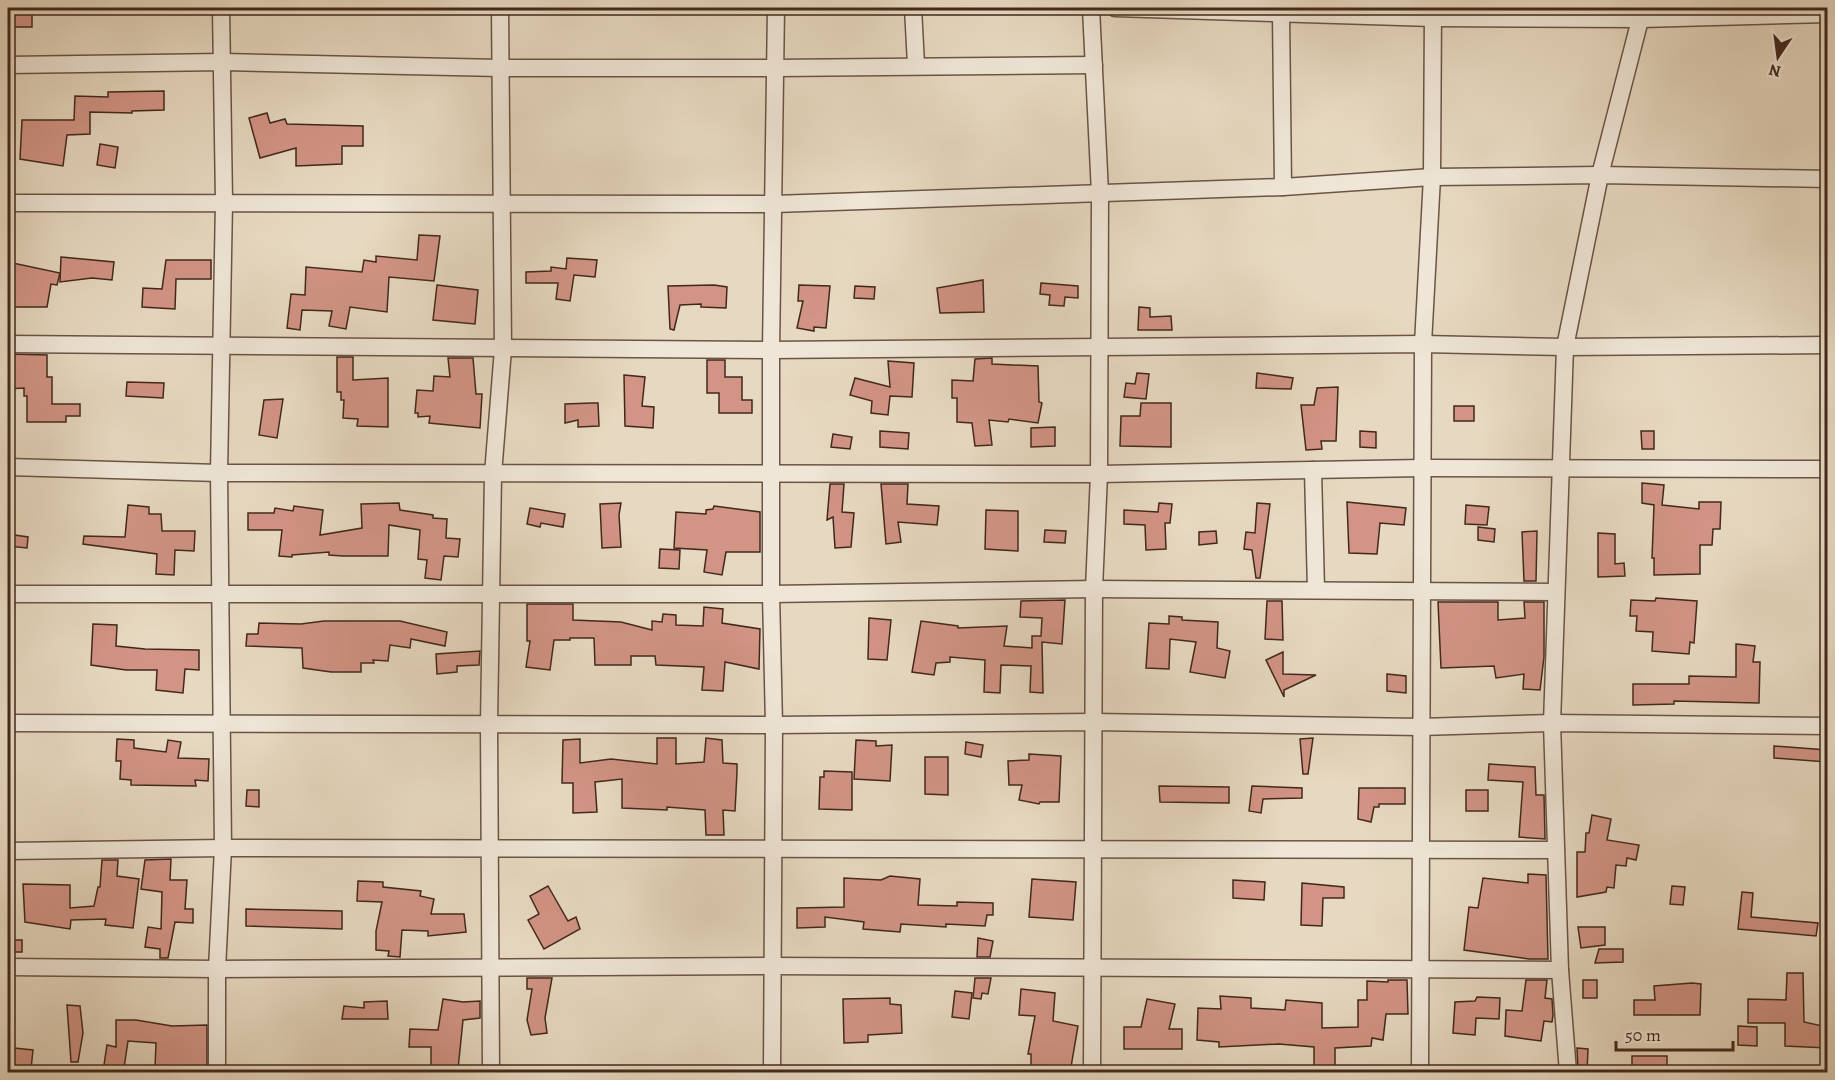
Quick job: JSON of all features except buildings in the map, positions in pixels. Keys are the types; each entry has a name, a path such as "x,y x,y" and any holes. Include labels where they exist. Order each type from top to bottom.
{"street":[{"path":"217,1072 217,969 223,848 219,472 224,202 221,8"},
{"path":"491,1072 489,724 493,474 503,349 500,8"},
{"path":"772,1072 774,725 771,594 771,350 776,8"},
{"path":"913,8 916,65"},
{"path":"1091,8 1100,193 1099,474 1094,589 1092,1072"},
{"path":"1115,8 1281,13 1827,14"},
{"path":"1281,13 1283,187"},
{"path":"1420,1072 1418,968 1423,591 1423,344 1432,177 1433,13"},
{"path":"1568,1072 1560,970 1552,723 1565,347 1600,175 1642,13"},
{"path":"8,65 223,62 500,68 1094,65"},
{"path":"8,203 774,204 1283,187 1432,177 1600,175 1827,179"},
{"path":"8,344 771,350 1423,344 1565,347 1827,345"},
{"path":"8,467 219,472 493,474 1099,474 1562,467 1827,469"},
{"path":"1313,470 1316,590"},
{"path":"8,594 492,592 771,594 1094,589 1556,592"},
{"path":"8,723 774,725 1093,722 1421,727 1552,723 1827,726"},
{"path":"8,851 223,848 1556,850"},
{"path":"8,967 217,969 773,966 1560,970"}]}
